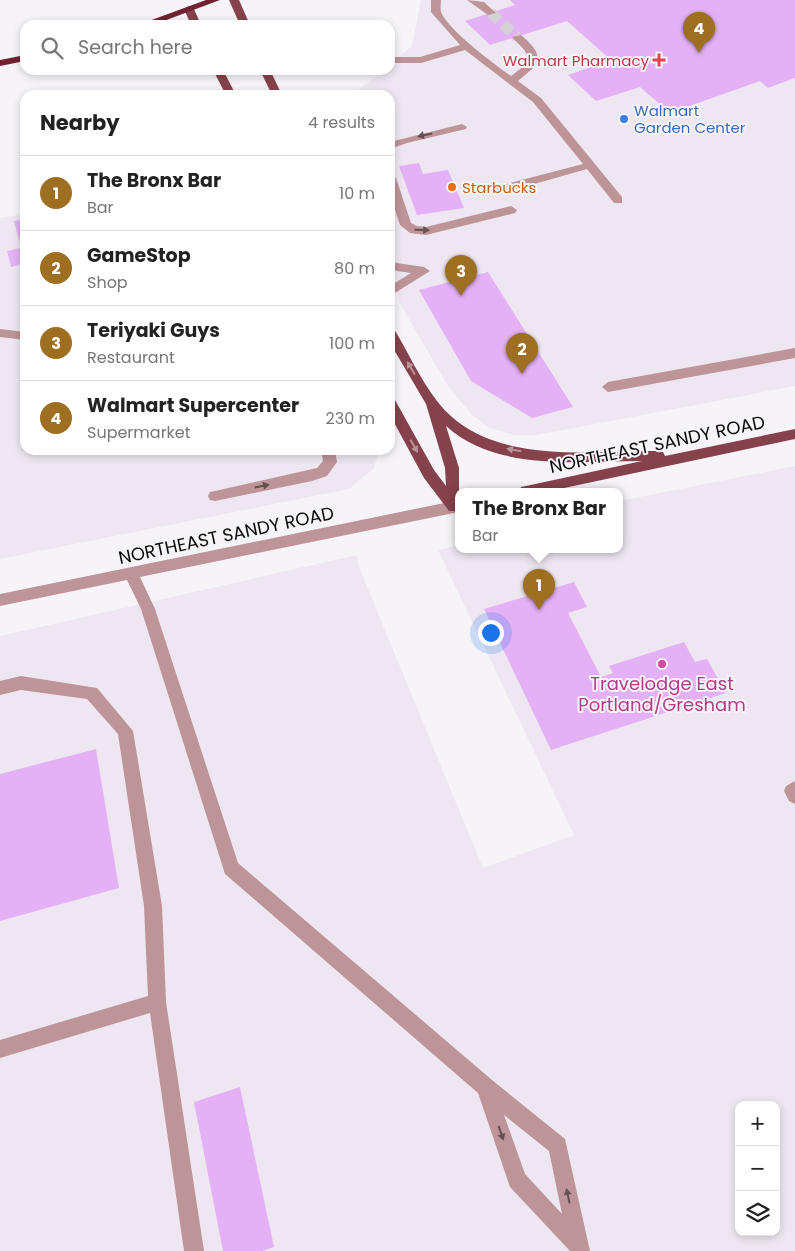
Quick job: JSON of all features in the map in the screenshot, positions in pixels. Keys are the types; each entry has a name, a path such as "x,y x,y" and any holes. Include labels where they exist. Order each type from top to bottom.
{"highway":[{"path":"154,20 187,5 215,0"},
{"path":"0,62 20,59"}],"main road":[{"path":"234,0 243,20"},
{"path":"187,5 194,20"},
{"path":"221,75 228,90"},
{"path":"267,75 275,90"},
{"path":"395,341 432,404 452,468 455,496"},
{"path":"432,404 457,429 475,440 492,446 537,454 685,457"},
{"path":"395,412 429,474 455,505"},
{"name":"NORTHEAST SANDY ROAD","path":"540,488 795,434"}],"street":[{"path":"436,0 436,12 477,56 537,100 618,200"},
{"path":"472,0 481,4 491,13"},
{"path":"512,80 533,64 535,58 530,48 517,37"},
{"path":"395,60 421,60 467,46"},
{"path":"395,144 404,140 462,127"},
{"path":"498,190 590,165"},
{"path":"395,193 406,225 414,230 426,231 511,210"},
{"path":"395,267 424,271 395,289"},
{"path":"0,333 20,335"},
{"path":"608,387 795,353"},
{"path":"214,496 307,477 322,472 330,462 329,455"},
{"name":"NORTHEAST SANDY ROAD","path":"0,600 455,506"},
{"path":"131,574 148,609 231,868 485,1087 558,1146 579,1247"},
{"path":"0,688 21,683 91,693 125,731 153,906 157,1002 194,1251"},
{"path":"795,790 792,790 795,796"},
{"path":"0,1049 157,1002"},
{"path":"485,1087 517,1180 579,1247"}],"shaded area":[{"path":"421,0 795,0 795,386 537,435 514,435 490,428 472,415 448,386 400,304 395,284 395,90 359,90 377,75 395,75 395,60 412,46"},
{"path":"20,215 20,455 378,455 374,468 349,489 0,559 0,218"},
{"path":"795,466 795,1251 0,1251 0,636 357,555 359,567 483,868 574,835 438,550 455,546 455,553 623,553 623,500"}],"building":[{"path":"510,0 795,0 795,78 768,88 760,81 670,113 640,87 596,101 568,75 611,60 567,21 490,45 465,21 515,5"},
{"path":"419,163 423,174 448,170 464,208 417,215 399,166"},
{"path":"20,220 20,244 14,221"},
{"path":"20,248 20,264 11,267 7,251"},
{"path":"488,272 573,407 532,418 471,381 419,290"},
{"name":"Travelodge East Portland/Gresham","path":"574,582 587,607 568,613 601,677 613,673 609,666 684,642 695,662 707,659 726,693 551,750 484,609"},
{"path":"96,749 119,888 0,921 0,774"},
{"path":"240,1087 274,1247 262,1251 223,1251 194,1102"}],"tunnel":[{"path":"491,13 517,37"}],"place":[{"name":"Walmart Supercenter","path":"699,53"},
{"name":"Walmart Pharmacy","path":"659,60"},
{"name":"Walmart Garden Center","path":"624,119"},
{"name":"Starbucks","path":"452,187"},
{"name":"Teriyaki Guys","path":"461,296"},
{"name":"GameStop","path":"522,374"},
{"name":"The Bronx Bar","path":"539,610"},
{"name":"Travelodge East Portland/Gresham","path":"662,664"}]}
